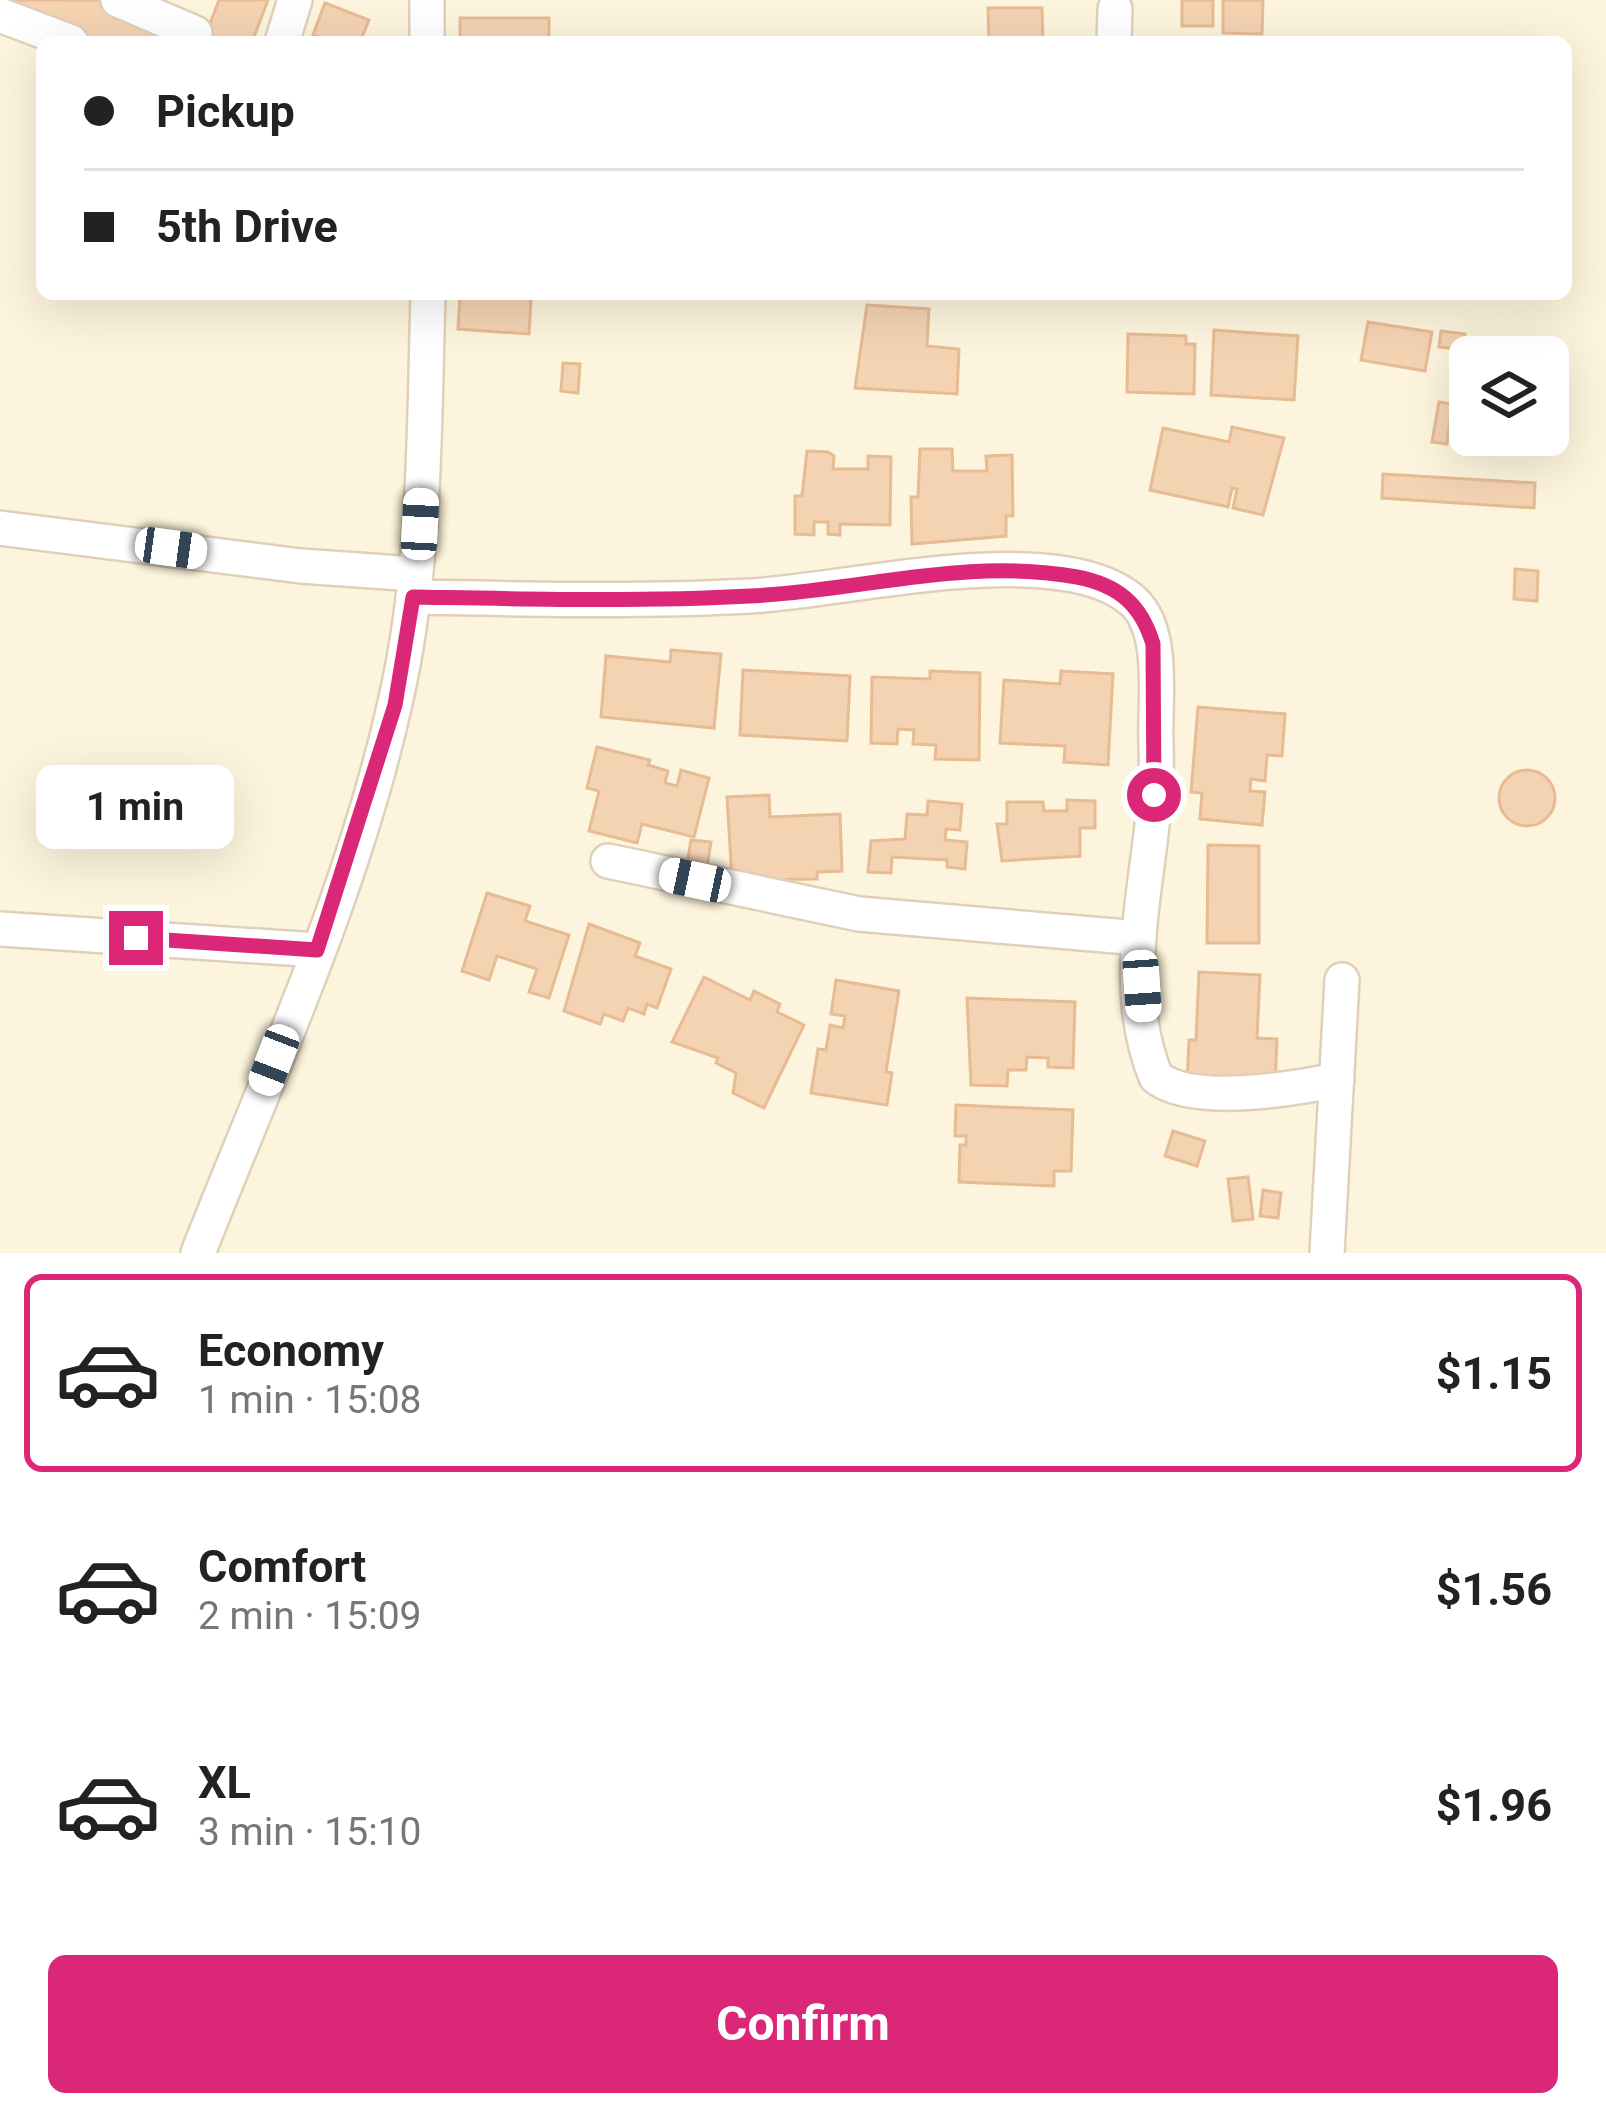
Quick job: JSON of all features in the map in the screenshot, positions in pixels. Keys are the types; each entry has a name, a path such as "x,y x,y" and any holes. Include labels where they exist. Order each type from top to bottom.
{"street":[{"path":"118,0 195,33"},
{"path":"284,36 295,0"},
{"path":"427,0 428,36"},
{"path":"0,15 55,36"},
{"path":"198,1253 317,950 395,705 414,586 428,300"},
{"path":"0,528 301,566 414,586 752,596 967,572 1076,577 1122,594 1142,613 1153,644 1156,754 1139,938 1150,1061 1167,1085 1195,1093 1285,1090 1336,1080"},
{"path":"608,861 859,914 1139,938"},
{"path":"0,929 317,950"},
{"path":"1327,1253 1342,980"}],"building":[{"path":"16,0 108,0 168,36 57,36 9,18"},
{"path":"219,0 268,0 254,36 205,36"},
{"path":"1182,0 1213,0 1213,26 1182,26"},
{"path":"1223,0 1263,0 1262,34 1223,33"},
{"path":"325,3 369,20 362,36 313,35"},
{"path":"988,8 1042,8 1043,36 989,36"},
{"path":"460,18 549,18 549,36 460,36"},
{"path":"460,300 531,300 529,334 458,329"},
{"path":"867,305 929,309 927,346 959,349 957,394 855,388"},
{"path":"1368,322 1432,332 1425,371 1361,360"},
{"path":"1214,330 1298,336 1294,400 1211,395"},
{"path":"1441,331 1465,334 1449,336 1449,348 1439,347"},
{"path":"1128,334 1186,336 1186,344 1195,344 1194,394 1127,392"},
{"path":"563,363 580,364 578,393 561,391"},
{"path":"1439,402 1449,404 1447,444 1432,442"},
{"path":"1232,427 1284,438 1263,515 1233,508 1237,489 1232,488 1228,507 1150,490 1163,428 1229,442"},
{"path":"920,449 952,449 953,471 987,471 986,456 1012,455 1013,516 1006,516 1006,536 912,544 911,497 918,497"},
{"path":"807,451 834,456 833,469 868,469 868,456 891,457 890,525 840,524 840,535 828,534 828,522 814,522 814,535 795,534 795,496 802,496"},
{"path":"1383,474 1535,483 1534,508 1382,498"},
{"path":"1515,569 1538,571 1537,601 1514,599"},
{"path":"671,650 721,654 714,728 601,717 606,656 670,662"},
{"path":"743,670 850,676 847,741 740,735"},
{"path":"930,671 980,673 979,760 935,759 936,745 913,744 914,730 898,729 897,744 871,743 872,677 930,679"},
{"path":"1061,671 1113,674 1108,765 1064,762 1065,746 1000,743 1004,680 1060,684"},
{"path":"1198,707 1285,714 1282,756 1267,755 1265,781 1251,779 1250,791 1265,792 1262,825 1200,819 1202,793 1191,792"},
{"path":"597,747 650,760 648,765 668,771 665,783 677,786 681,770 709,778 694,837 642,824 637,843 589,831 599,791 587,788"},
{"path":"1527,770 1547,778 1555,798 1547,818 1527,826 1507,818 1499,798 1507,778"},
{"path":"769,795 770,817 840,814 842,871 817,872 817,879 732,880 727,797"},
{"path":"1067,800 1095,801 1095,828 1080,828 1080,856 1002,861 997,824 1007,824 1007,802 1043,802 1044,811 1067,811"},
{"path":"928,801 962,804 960,830 946,829 945,840 967,842 965,869 947,867 947,860 892,857 891,873 868,872 871,841 905,839 907,814 927,815"},
{"path":"691,840 711,842 707,867 687,864"},
{"path":"1208,845 1259,846 1259,943 1207,943"},
{"path":"487,893 530,906 525,921 569,935 549,998 529,992 537,969 497,956 489,980 462,971"},
{"path":"589,924 640,943 635,956 671,969 657,1008 647,1004 644,1014 628,1008 623,1021 604,1014 600,1024 564,1011"},
{"path":"1199,972 1260,975 1257,1038 1277,1039 1275,1086 1187,1082 1189,1040 1196,1040"},
{"path":"704,977 750,1000 754,991 780,1004 777,1012 804,1025 764,1108 733,1093 736,1073 716,1063 718,1058 672,1042"},
{"path":"836,980 899,991 886,1072 892,1073 887,1105 811,1093 818,1049 826,1050 830,1025 843,1028 845,1016 831,1014"},
{"path":"967,998 1075,1002 1073,1068 1048,1067 1048,1058 1027,1057 1026,1070 1008,1070 1007,1086 971,1085"},
{"path":"956,1105 1073,1110 1071,1171 1054,1171 1054,1186 959,1182 960,1145 966,1145 966,1136 955,1136"},
{"path":"1173,1131 1205,1141 1197,1166 1165,1156"},
{"path":"1248,1177 1253,1219 1233,1221 1228,1179"},
{"path":"1263,1190 1281,1193 1278,1218 1260,1216"}],"route":[{"path":"136,938 317,950 395,705 413,597 752,596 928,572 1076,577 1134,602 1148,626 1153,644 1154,795"}]}
